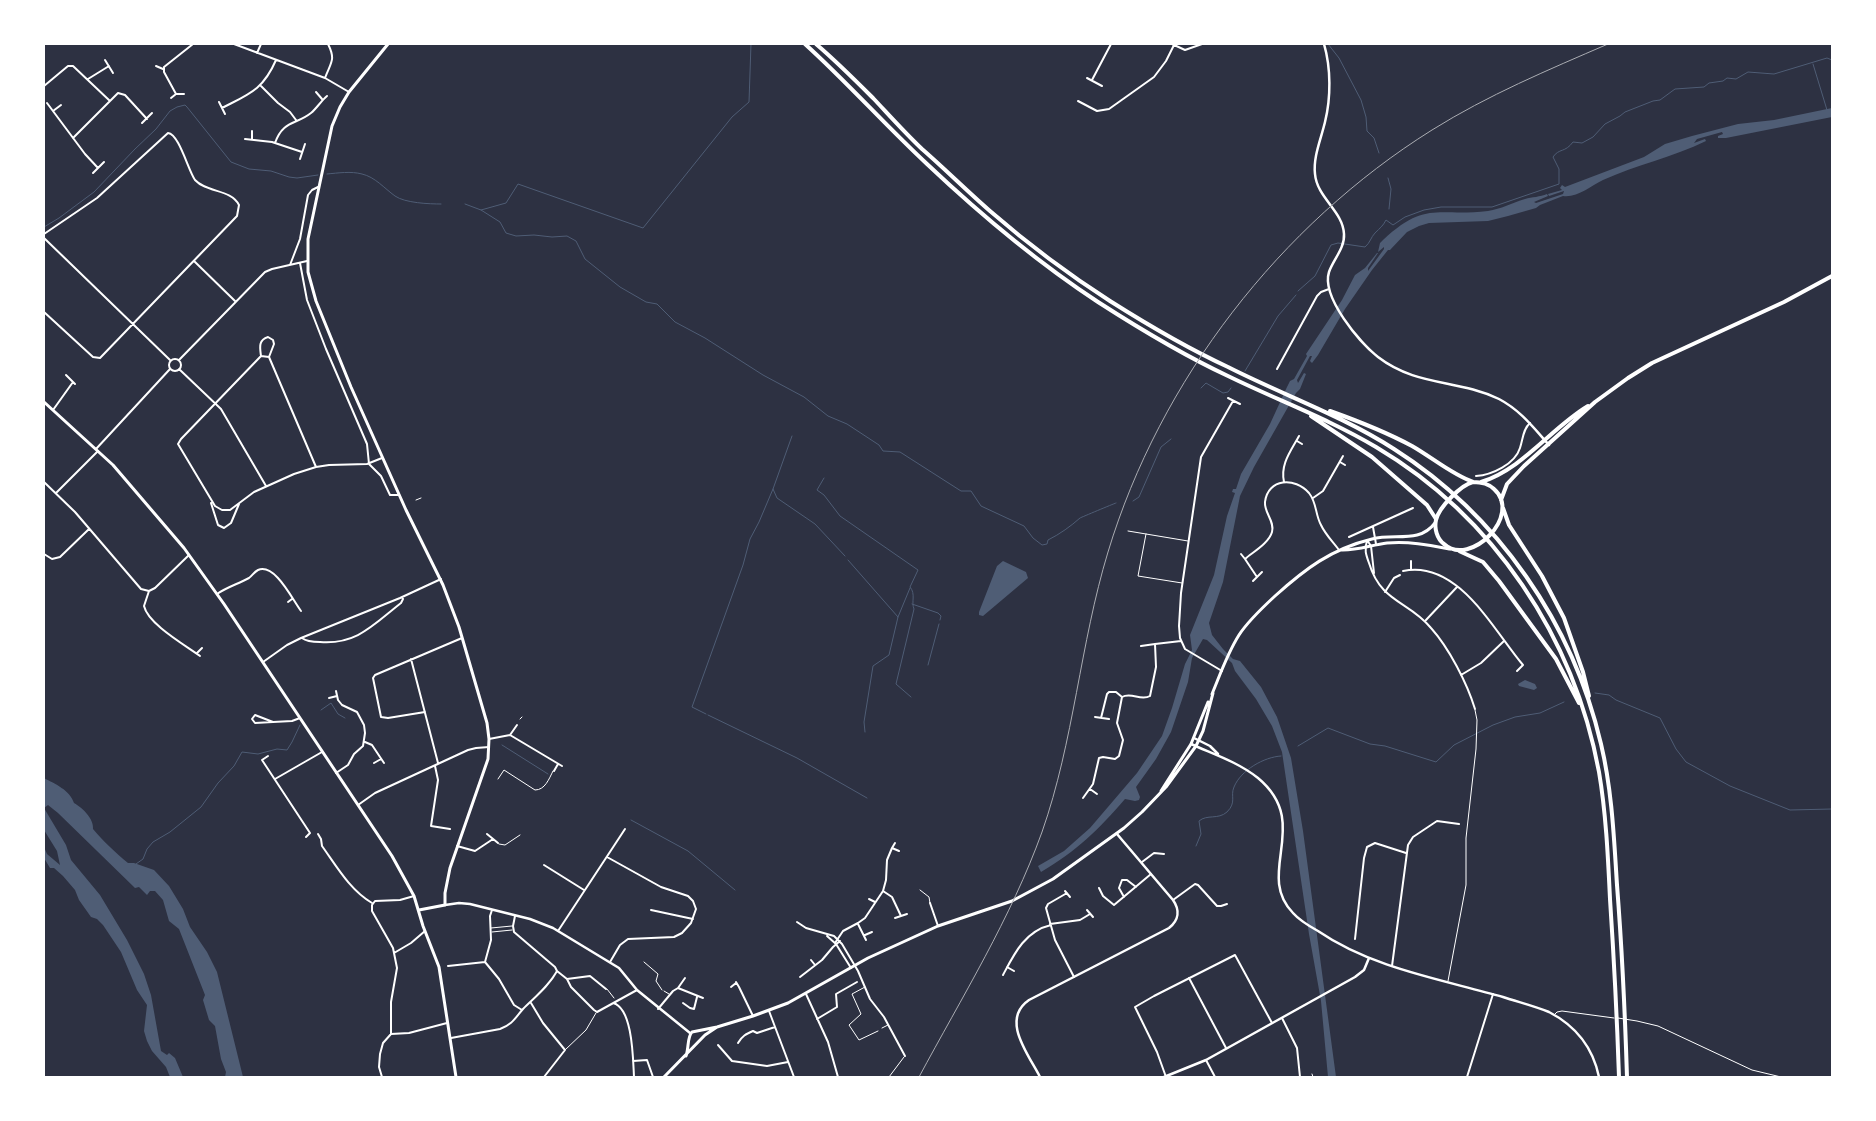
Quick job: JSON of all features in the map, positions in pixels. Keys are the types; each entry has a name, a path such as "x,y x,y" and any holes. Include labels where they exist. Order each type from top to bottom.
{"highway":[{"path":"805,44 926,163 990,221 1033,256 1083,292 1157,338 1226,375 1347,431 1394,458 1440,493 1479,530 1520,579 1564,659 1586,716 1598,770 1604,811 1609,875 1619,1077"},
{"path":"816,44 843,68 952,177 1034,247 1109,300 1154,328 1228,368 1353,425 1396,450 1449,490 1489,529 1527,576 1552,618 1577,669 1590,704"},
{"path":"1304,402 1397,438 1460,477 1473,482 1481,482 1507,471 1582,410 1652,363 1778,304 1832,276"},
{"path":"1501,500 1509,481 1595,402"},
{"path":"1297,407 1372,458 1427,505 1432,510 1436,521 1438,538 1443,544 1450,549 1473,556 1483,562 1510,594 1556,659 1586,716"},
{"path":"1436,521 1444,506 1458,490 1473,482"},
{"path":"1481,482 1493,488 1501,500 1509,525 1542,576 1564,618 1583,672 1600,742 1610,799 1622,954 1626,1077"},
{"path":"1459,551 1469,549 1479,543 1496,527 1502,516 1503,508"}],"main road":[{"path":"388,44 349,92 340,106 332,126 308,239 307,261 316,300 351,387 382,458 440,579 462,638 485,713 489,747 484,770 448,874 445,905 419,910"},
{"path":"44,402 97,450 146,502 189,555 263,662 392,856 414,896 439,967 456,1077"},
{"path":"1158,795 1191,744 1231,648 1252,619 1286,586 1314,563 1347,546 1374,538 1419,536 1426,533 1436,521"},
{"path":"1339,550 1416,542 1450,549"},
{"path":"686,1056 690,1034 694,1031 717,1027 769,1011 806,994 851,968 938,926 1004,904 1053,879 1117,834 1166,787 1196,746 1213,693"},
{"path":"690,1040 694,1043 717,1027"},
{"path":"664,1077 700,1040 700,1034 694,1031"}],"street":[{"path":"163,69 193,44"},
{"path":"234,44 325,78 349,92"},
{"path":"257,53 261,44"},
{"path":"325,78 333,60 333,54 328,44"},
{"path":"1092,80 1110,44"},
{"path":"1078,101 1097,111 1109,109 1154,77 1162,67 1173,44 1185,50 1202,44"},
{"path":"1324,44 1329,69 1328,104 1316,157 1315,174 1320,191 1341,221 1344,234 1343,244 1328,274 1329,290 1345,320 1367,348 1393,367 1417,378 1490,395 1513,408 1530,423 1549,445"},
{"path":"106,60 113,73"},
{"path":"222,108 261,86 269,76 276,60"},
{"path":"44,85 70,65 75,67 110,101"},
{"path":"88,79 109,66"},
{"path":"156,66 163,69 176,94"},
{"path":"1087,78 1102,86"},
{"path":"261,86 290,112 296,120"},
{"path":"316,92 322,100"},
{"path":"73,138 117,94 123,94 147,119"},
{"path":"171,98 176,94 184,94"},
{"path":"275,143 282,130 296,120 311,114 327,96"},
{"path":"219,102 225,114"},
{"path":"47,103 98,168"},
{"path":"54,111 61,105"},
{"path":"142,123 152,113"},
{"path":"252,131 252,140"},
{"path":"44,234 97,198 164,135 170,133 175,136 197,182 236,199 239,207 237,216 102,356 96,358 44,311"},
{"path":"246,139 275,143 302,152"},
{"path":"300,159 305,144"},
{"path":"93,173 104,162"},
{"path":"290,265 300,239 308,195 318,187"},
{"path":"44,238 170,360"},
{"path":"194,261 236,302"},
{"path":"179,360 265,272 307,261"},
{"path":"300,263 307,300 367,444 368,464 381,476 390,495 399,494"},
{"path":"1276,369 1317,296 1321,292 1329,290"},
{"path":"316,467 269,357 274,344 273,340 268,337 260,343 261,356 178,444 210,500 222,510 230,510 266,486 294,474 329,464 368,464 382,458"},
{"path":"261,356 269,357"},
{"path":"170,360 176,358 179,360"},
{"path":"56,493 170,369 170,360"},
{"path":"179,360 181,364 179,369"},
{"path":"170,369 176,371 179,369"},
{"path":"179,369 220,409 266,486"},
{"path":"53,410 74,383 66,375"},
{"path":"1228,398 1240,404"},
{"path":"1222,671 1188,651 1181,641 1179,626 1183,583 1201,457 1233,401"},
{"path":"1476,476 1496,470 1515,457 1520,448 1525,428 1530,423"},
{"path":"1284,482 1283,465 1299,436"},
{"path":"1297,441 1302,444"},
{"path":"1313,498 1323,491 1343,456"},
{"path":"1340,462 1345,465"},
{"path":"44,482 89,528 141,588 148,591 155,588 189,555"},
{"path":"1245,559 1271,534 1272,526 1266,510 1266,499 1271,488 1284,482 1298,485 1313,498 1320,525 1339,550"},
{"path":"416,500 421,498"},
{"path":"210,500 218,525 227,528 240,502"},
{"path":"1374,576 1373,528 1376,524 1412,508"},
{"path":"1352,540 1349,537 1369,527 1373,528"},
{"path":"44,554 52,559 60,558 89,528"},
{"path":"1128,531 1189,541"},
{"path":"1146,534 1138,576 1183,583"},
{"path":"1374,545 1368,540 1364,547 1374,576 1384,592 1425,621 1440,638 1460,675 1475,709 1477,737 1466,838 1466,885 1448,982"},
{"path":"1241,554 1258,577"},
{"path":"1411,561 1411,569"},
{"path":"217,594 249,578 257,571 264,569 276,574 301,611"},
{"path":"1404,571 1411,569 1445,577 1480,607 1523,665 1517,671"},
{"path":"1253,581 1262,572"},
{"path":"1384,592 1394,578 1400,575"},
{"path":"263,662 287,645 301,638 402,597 440,579"},
{"path":"1425,621 1457,587"},
{"path":"148,591 144,602 145,611 167,633 200,656"},
{"path":"301,638 307,641 335,643 352,639 401,603 402,597"},
{"path":"288,602 292,599"},
{"path":"425,712 388,718 381,717 373,680 376,675 462,638"},
{"path":"1141,646 1181,641"},
{"path":"1460,675 1480,663 1504,641"},
{"path":"1122,697 1128,695 1145,698 1151,695 1156,667 1155,644"},
{"path":"197,653 202,648"},
{"path":"411,659 425,712 438,775 432,826 450,829"},
{"path":"336,692 342,705 356,710 365,728 365,742 354,754 348,765 336,774"},
{"path":"1101,718 1107,694 1116,692 1122,697"},
{"path":"329,698 337,696"},
{"path":"1083,798 1090,789 1099,758 1114,759 1120,755 1123,740 1117,723 1122,697"},
{"path":"273,722 256,715 252,719 253,722 258,724 292,721 300,718"},
{"path":"1095,717 1109,719"},
{"path":"510,735 517,725"},
{"path":"489,739 510,735 562,766"},
{"path":"1193,738 1210,746 1219,755"},
{"path":"365,742 372,745 384,763"},
{"path":"1191,744 1219,755 1249,772 1269,789 1276,800 1282,814 1284,831 1278,873 1279,885 1284,902 1293,914 1325,936 1369,958 1540,1008 1554,1015 1568,1025 1584,1041 1594,1059 1599,1077"},
{"path":"358,805 375,793 436,765 476,748 489,747"},
{"path":"275,779 322,752"},
{"path":"268,756 262,760 310,833 306,836"},
{"path":"374,763 381,758"},
{"path":"498,779 504,770 535,790 539,790 544,786 558,764"},
{"path":"1090,789 1097,794"},
{"path":"1392,966 1408,845 1413,838 1437,821 1459,824"},
{"path":"558,931 624,829"},
{"path":"318,834 322,846 354,889 372,904"},
{"path":"487,834 498,843 505,845 520,835"},
{"path":"1040,1077 1018,1035 1017,1015 1026,1002 1172,926 1178,914 1177,906 1173,900 1117,834"},
{"path":"457,846 475,851 493,839"},
{"path":"836,943 843,931 858,924 865,918 883,891 886,880 887,860 895,843"},
{"path":"1355,939 1364,858 1367,847 1375,843 1406,853"},
{"path":"892,848 899,851"},
{"path":"1142,863 1154,853 1164,854"},
{"path":"607,857 661,887 690,898 696,909 692,919 678,936 625,940 610,962"},
{"path":"544,865 585,890"},
{"path":"1098,888 1112,905 1151,874"},
{"path":"1124,897 1119,888 1122,880 1127,880 1136,887"},
{"path":"1173,900 1195,884 1217,906 1227,904"},
{"path":"920,890 929,898 938,926"},
{"path":"1064,890 1070,897"},
{"path":"883,891 892,897 901,916"},
{"path":"1067,893 1046,906 1055,940 1074,977"},
{"path":"372,904 378,901 400,900 414,896"},
{"path":"869,899 875,902"},
{"path":"445,905 460,903 492,910 540,922 558,931 622,970 637,990 690,1034"},
{"path":"372,904 372,911 394,953 397,970 392,1002 391,1034 383,1043 380,1054 379,1067 382,1077"},
{"path":"656,910 657,906"},
{"path":"485,962 490,944 492,910"},
{"path":"651,910 692,919"},
{"path":"1087,910 1094,917"},
{"path":"895,918 907,914"},
{"path":"1003,975 1025,939 1050,925 1080,920 1090,914"},
{"path":"515,916 513,928 515,933 555,967 567,979 571,987 598,1012"},
{"path":"797,922 806,928 840,941 855,966 870,999 889,1025 904,1056 889,1077"},
{"path":"858,924 866,940"},
{"path":"490,928 513,928"},
{"path":"491,932 513,928"},
{"path":"394,953 411,943 425,931"},
{"path":"864,935 872,932"},
{"path":"825,934 836,943 851,968"},
{"path":"800,977 840,941"},
{"path":"1272,1023 1235,955 1138,1004 1135,1008 1157,1052 1165,1077 1206,1060 1359,975 1366,967 1369,958"},
{"path":"811,960 815,965"},
{"path":"448,966 485,962"},
{"path":"485,962 499,979 514,1005 522,1010"},
{"path":"644,962 658,974 656,981 662,990"},
{"path":"1007,967 1014,971"},
{"path":"450,1039 500,1029 518,1018 522,1010 531,1003 557,971"},
{"path":"567,979 590,976 614,998"},
{"path":"658,1008 685,978"},
{"path":"1189,978 1226,1048"},
{"path":"817,1019 837,1007 836,994 857,982"},
{"path":"731,988 736,983 753,1016"},
{"path":"865,987 851,995 861,1014 850,1022 850,1026 859,1040 878,1030"},
{"path":"678,988 703,998"},
{"path":"544,1077 565,1050 586,1030 598,1012 637,990"},
{"path":"664,991 670,995"},
{"path":"806,994 828,1042 838,1077"},
{"path":"1467,1077 1493,994"},
{"path":"689,1002 684,1004 694,1009 698,996"},
{"path":"620,1006 623,999"},
{"path":"531,1003 543,1023 565,1050"},
{"path":"614,1003 620,1006 629,1027 634,1077"},
{"path":"769,1011 794,1077"},
{"path":"1554,1015 1561,1011 1637,1020 1658,1026 1752,1070 1781,1077"},
{"path":"1281,1017 1297,1048 1300,1077"},
{"path":"391,1034 409,1034 448,1024"},
{"path":"882,1028 889,1025"},
{"path":"738,1043 741,1037 746,1034 753,1031 757,1033 775,1027"},
{"path":"718,1044 732,1061 767,1066 788,1062"},
{"path":"633,1061 646,1060 653,1077"},
{"path":"1206,1060 1215,1077"}],"water":[{"path":"1832,108 1832,117 1726,138 1718,138 1718,136 1723,134 1722,132 1697,139 1694,143 1705,139 1706,141 1603,180 1579,193 1563,196 1536,208 1488,221 1429,223 1407,232 1388,250 1372,270 1345,309 1318,355 1312,363 1310,361 1312,356 1310,356 1297,380 1298,383 1304,373 1306,374 1300,389 1254,467 1240,496 1223,582 1209,623 1212,635 1223,649 1233,659 1240,661 1261,687 1277,717 1291,758 1303,831 1336,1077 1328,1077 1321,1001 1282,752 1272,726 1256,699 1235,671 1232,663 1207,640 1203,639 1192,658 1188,682 1171,732 1156,759 1136,787 1140,797 1139,800 1125,799 1106,821 1086,839 1066,856 1041,872 1038,866 1064,851 1090,828 1137,773 1162,736 1185,664 1192,650 1190,635 1214,575 1227,516 1235,493 1232,492 1233,489 1236,489 1241,474 1270,424 1290,381 1294,379 1307,356 1306,354 1342,300 1355,275 1365,268 1378,253 1368,271 1384,249 1384,247 1378,252 1380,243 1383,240 1410,219 1422,215 1488,211 1547,194 1548,196 1534,202 1536,203 1563,194 1564,191 1549,196 1548,194 1562,190 1560,188 1562,185 1565,187 1644,157 1665,144 1738,124 1774,120"},
{"path":"1003,561 1026,572 1028,578 983,616 979,615 997,566"},
{"path":"1525,680 1535,684 1537,688 1534,690 1519,686 1518,684"},
{"path":"44,778 69,794 74,803 90,818 93,829 123,859 128,863 134,863 154,870 169,886 183,909 190,927 207,952 217,972 243,1077 225,1077 226,1072 221,1059 215,1026 209,1020 203,1000 205,995 179,929 169,921 163,900 155,891 150,891 147,895 139,887 135,888 58,813 48,805 44,808"},
{"path":"44,808 66,845 71,860 100,895 127,940 144,974 151,995 161,1051 167,1055 169,1053 175,1058 183,1077 170,1077 166,1067 152,1051 147,1041 144,1031 147,1005 137,990 121,952 103,925 97,919 91,917 79,900 75,890 54,868 50,868 44,858 44,847 47,854 60,865 57,851 44,830"}],"waterway":[{"path":"465,204 481,210 506,203 518,184 643,228 732,117 749,102 751,44"},
{"path":"1328,44 1339,58 1361,100 1366,117 1367,131 1374,138 1379,153"},
{"path":"1298,291 1315,276 1331,245 1338,243 1365,247 1386,220 1393,225 1405,217 1424,210 1441,207 1492,207 1559,184 1559,169 1553,157 1555,154 1567,148 1573,142 1582,143 1593,137 1605,124 1625,112 1660,100 1675,89 1704,87 1709,83 1723,81 1727,78 1736,79 1748,72 1774,74 1827,58 1832,60"},
{"path":"1813,64 1827,110"},
{"path":"44,227 94,192 156,129 170,111 185,105 231,162 249,169 271,171 289,177 297,178 318,175"},
{"path":"327,174 349,172 367,175 399,198 417,203 441,204"},
{"path":"1388,178 1391,189 1389,209"},
{"path":"481,210 500,222 506,233 516,236 567,236 576,241 585,259 620,287 646,302 657,304 675,322 705,338 763,375 804,397 828,416 847,424 879,445 883,451 900,452 961,491 971,491 981,506 1024,526 1033,538 1042,545 1047,544 1048,540 1080,518 1116,503"},
{"path":"1245,371 1278,316 1296,295"},
{"path":"1201,388 1206,383 1223,393 1228,392 1231,388"},
{"path":"792,436 773,489 777,498 815,524 845,556"},
{"path":"1133,501 1139,497 1161,447 1171,439"},
{"path":"824,478 817,490 824,495 840,516 918,570 910,587 913,592 914,609 896,684 911,697"},
{"path":"706,714 692,707 743,565 750,539 773,489"},
{"path":"848,560 898,617 889,655 873,666 864,722 865,732"},
{"path":"898,617 910,588"},
{"path":"912,604 938,613 941,616 940,620"},
{"path":"928,665 939,624"},
{"path":"1595,693 1609,695 1616,700 1660,718 1676,749 1686,762 1730,786 1790,810 1832,809"},
{"path":"1298,746 1328,728 1370,744 1385,746 1436,762 1454,745 1493,725 1515,717 1540,713 1564,702"},
{"path":"321,710 331,703 338,714 345,718"},
{"path":"708,715 797,758 867,798"},
{"path":"136,864 143,859 147,849 153,842 170,832 201,807 218,783 234,766 242,752 258,754 277,749 287,750 300,725"},
{"path":"502,745 548,774"},
{"path":"1196,846 1201,834 1199,821 1205,818 1220,816 1227,812 1233,802 1234,787 1242,775 1247,770 1267,759 1281,756"},
{"path":"631,820 688,851 735,890"}],"railway":[{"path":"919,1077 1001,926 1030,864 1053,798 1062,763 1090,622 1108,552 1131,488 1159,427 1193,368 1232,312 1276,260 1325,212 1377,168 1432,130 1475,105 1608,44"}]}
